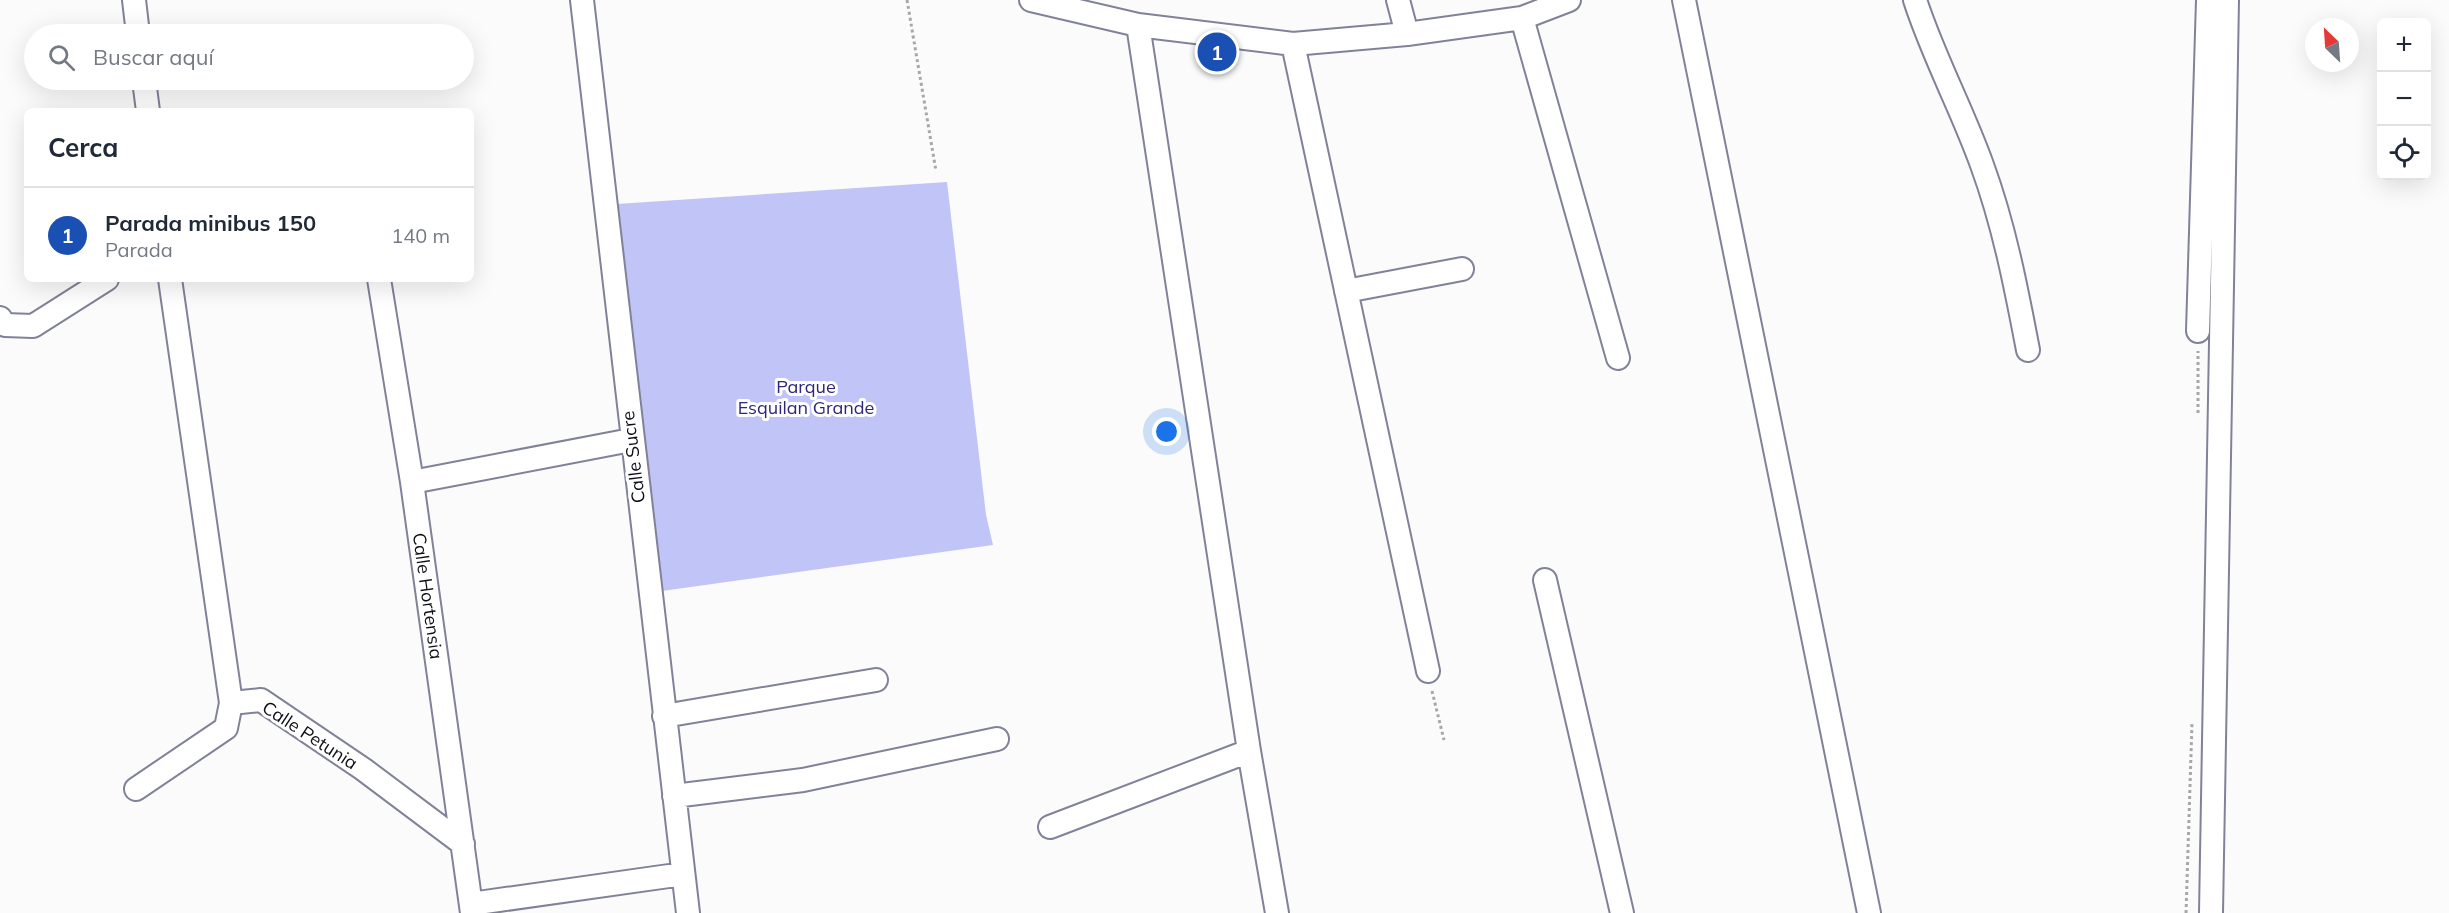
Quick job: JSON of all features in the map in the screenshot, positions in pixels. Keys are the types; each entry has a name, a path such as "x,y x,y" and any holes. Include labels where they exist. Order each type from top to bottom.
{"street":[{"path":"134,0 137,24"},
{"name":"Calle Sucre","path":"582,0 687,913"},
{"path":"1031,0 1138,25 1293,44 1407,34 1522,18 1569,0"},
{"path":"1398,0 1407,34"},
{"path":"1684,0 1869,913"},
{"path":"1915,0 1981,163 2006,237 2028,350"},
{"path":"2198,331 2208,0"},
{"path":"2211,913 2227,0"},
{"path":"1522,18 1618,358"},
{"path":"1138,25 1249,751 1277,913"},
{"path":"1293,44 1428,671"},
{"path":"145,90 148,108"},
{"path":"1346,291 1462,269"},
{"path":"0,318 5,325 33,326 102,282"},
{"path":"136,789 226,728 231,703 170,282"},
{"name":"Calle Hortensia","path":"379,282 412,482 471,908"},
{"path":"412,482 631,440"},
{"path":"1545,580 1622,913"},
{"path":"664,716 876,680"},
{"name":"Calle Petunia","path":"231,703 261,700 363,769 463,844"},
{"path":"674,796 803,780 997,739"},
{"path":"1050,827 1249,751"},
{"path":"471,908 682,874"}],"path":[{"path":"907,0 936,171"},
{"path":"2198,331 2198,414"},
{"path":"1428,671 1444,740"},
{"path":"2186,913 2193,716"}],"green space":[{"name":"Parque Esquilan Grande","path":"947,182 986,515 993,545 662,591 617,204"}],"place":[{"name":"Parada minibus 150","path":"1217,52"}]}
